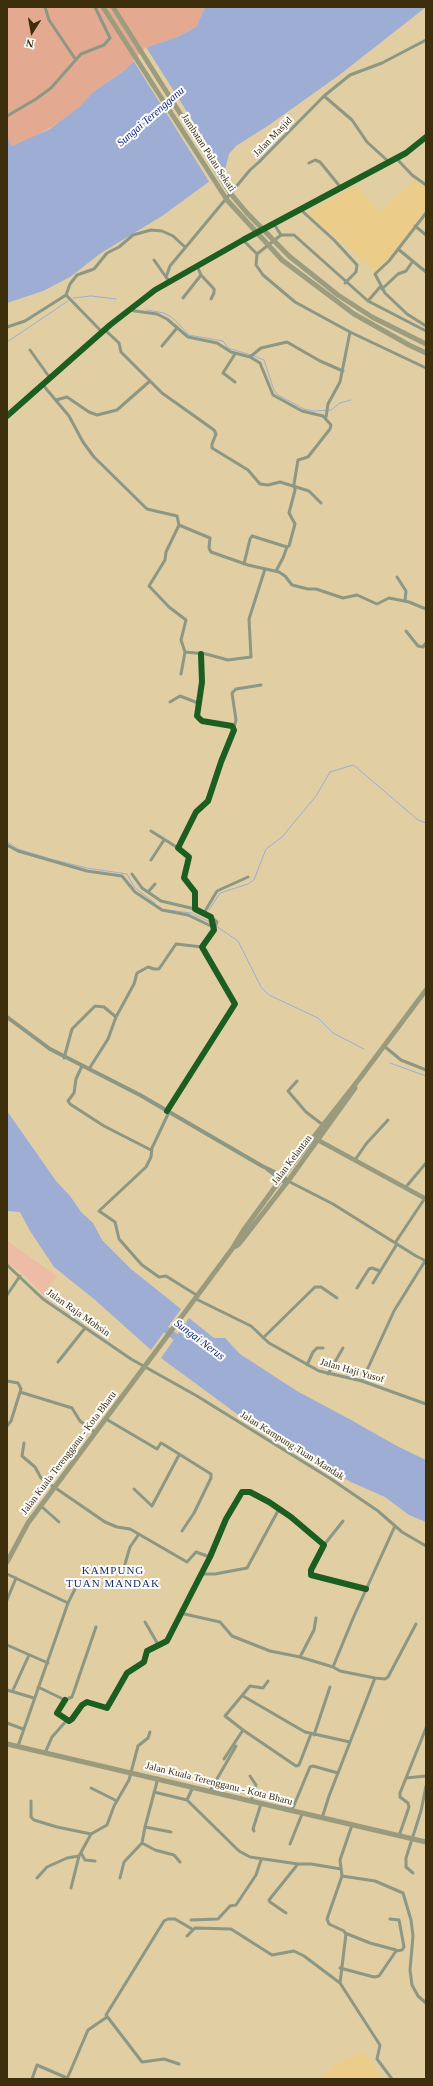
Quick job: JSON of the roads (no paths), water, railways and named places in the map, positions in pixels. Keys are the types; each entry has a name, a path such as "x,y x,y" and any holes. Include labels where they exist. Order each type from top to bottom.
{"highway":[{"name":"Jalan Kelantan","path":"152,1358 234,1248 243,1231 282,1178 426,990"},
{"name":"Jalan Kelantan","path":"234,1248 239,1244 288,1181 360,1078"},
{"name":"Jalan Kuala Terengganu - Kota Bharu","path":"7,1562 23,1530 152,1358"},
{"name":"Jalan Kuala Terengganu - Kota Bharu","path":"7,1744 193,1786 292,1812 426,1842"}],"main road":[{"name":"Jambatan Pulau Sekati","path":"103,7 227,200 282,260 354,314 408,345 426,353"},
{"name":"Jambatan Pulau Sekati","path":"114,7 232,194 252,218 289,256 338,295 372,317 426,344"},
{"path":"313,1137 425,1199"}],"street":[{"path":"45,7 49,20 76,60"},
{"path":"7,116 36,99 51,88 81,54 104,45 110,38 95,7"},
{"name":"Jalan Masjid","path":"166,277 170,266 250,170 324,96 350,76 382,63 426,40"},
{"path":"324,96 352,120 367,142 389,162"},
{"path":"7,416 128,310 169,281 406,153 426,137"},
{"path":"396,158 412,175 426,185"},
{"path":"309,163 315,160 320,162 342,188"},
{"path":"301,210 334,240 357,265 357,270 345,283"},
{"path":"426,213 398,249 375,274 381,288 407,314 426,326"},
{"path":"274,224 281,235"},
{"path":"415,226 426,235"},
{"path":"7,327 25,321 66,295 70,284 77,275 94,269 107,253 119,247 138,233 151,230 162,231 172,236 186,247"},
{"path":"426,331 368,301 345,283 299,240 289,234 281,235 257,254 256,265 259,270 290,299 350,332 426,368"},
{"path":"243,240 257,254"},
{"path":"398,249 426,272"},
{"path":"154,260 169,281"},
{"path":"368,301 398,274 406,271 413,261"},
{"path":"197,266 202,275 214,289 211,299"},
{"path":"183,298 202,275"},
{"path":"66,295 119,343 121,352 167,397 214,430 216,434 212,448 248,470 260,484 268,485 278,481 311,492 322,502"},
{"path":"128,310 158,314 167,319 188,337 217,343 236,354 252,356 260,363 273,395 302,411 326,418"},
{"path":"403,320 407,314"},
{"path":"162,346 177,328"},
{"path":"276,571 287,547 290,545 295,524 295,521 289,515 295,487 298,460 308,457 330,429 331,425 326,418 327,408 340,382 350,332"},
{"path":"252,356 264,348 286,342 320,361 343,371"},
{"path":"30,350 50,378"},
{"path":"235,382 223,373 236,354"},
{"path":"56,400 67,397 97,415 117,410 150,381"},
{"path":"43,385 69,416 85,446 94,457 147,509 177,516 179,525 167,550 165,560 149,586 169,607 186,620 181,640 185,652 181,674"},
{"path":"179,525 210,538 210,548 212,552 244,564 276,571 285,576 292,585 308,589 316,589 343,598 354,594 374,604 389,598 405,601 426,608"},
{"path":"244,564 252,536 287,547"},
{"path":"185,652 228,660 251,657 249,619 265,569"},
{"path":"396,578 406,591 405,601"},
{"path":"406,631 418,646 423,647 426,643"},
{"path":"201,654 202,682 196,712 198,719 229,725 234,728"},
{"path":"178,848 196,812 208,801 221,762 231,741 236,720 232,693 236,689 261,685"},
{"path":"170,702 180,696 198,704"},
{"path":"151,831 178,848 189,857 184,878 196,892 195,909"},
{"path":"151,860 164,840"},
{"path":"7,845 18,851 87,871 122,876 135,892 162,910 188,915 214,927"},
{"path":"132,874 137,883 148,892 164,902 195,909 204,913 211,919 214,927"},
{"path":"204,913 217,891 248,877"},
{"path":"148,892 155,884"},
{"path":"202,947 214,927"},
{"path":"89,1070 108,1039 116,1017 134,984 137,973 148,967 159,969 176,944 202,947"},
{"path":"82,1066 76,1079 74,1093 68,1101 70,1104 104,1126 151,1150 168,1111 209,1042 234,1006 234,1001 202,947"},
{"path":"64,1058 72,1029 95,1006 104,1007 116,1017"},
{"path":"7,1017 42,1044 64,1058 128,1088 282,1178 333,1204 426,1261 394,1311 362,1381"},
{"path":"384,1046 401,1060 426,1070"},
{"path":"297,1081 288,1091 306,1112 323,1125"},
{"path":"355,1160 366,1144 388,1120"},
{"name":"Jalan Haji Yusof","path":"151,1150 151,1157 146,1167 99,1211 115,1222 118,1239 142,1265 159,1277 166,1276 197,1297 251,1326 264,1338 307,1365 328,1374 362,1381 426,1404"},
{"path":"405,1188 426,1163"},
{"path":"373,1283 425,1199"},
{"name":"Jalan Raja Mohsin","path":"7,1265 43,1299 131,1360 145,1367"},
{"path":"357,1288 369,1268 380,1271"},
{"path":"7,1295 20,1276"},
{"path":"264,1338 314,1287 321,1287 337,1298"},
{"path":"58,1362 85,1328"},
{"path":"307,1365 313,1352 317,1348 323,1348"},
{"path":"328,1374 343,1348"},
{"name":"Jalan Kampung Tuan Mandak","path":"145,1367 197,1396 331,1479 378,1511 395,1526 426,1546"},
{"path":"7,1381 20,1384 20,1392 11,1420 7,1426"},
{"path":"20,1392 72,1408 80,1421 96,1433"},
{"path":"106,1419 157,1449 161,1443 212,1476 194,1513 182,1531"},
{"path":"24,1443 23,1458 35,1467 39,1476 54,1489 105,1522 117,1527 128,1528 187,1562 196,1552 210,1557"},
{"path":"134,1490 152,1506 179,1455"},
{"path":"45,1753 52,1737 67,1720 72,1720 82,1705 86,1702 107,1708 127,1673 144,1662 147,1651 167,1641 210,1557 226,1518 241,1493 250,1492 279,1509 324,1545"},
{"path":"41,1506 59,1522"},
{"path":"201,1574 216,1574 247,1568 279,1509"},
{"path":"343,1521 324,1545 310,1570 311,1575 366,1589"},
{"path":"333,1667 395,1526"},
{"path":"125,1564 130,1547 139,1534"},
{"path":"7,1574 68,1603"},
{"path":"7,1600 16,1578"},
{"path":"18,1746 68,1603 77,1585"},
{"path":"180,1613 220,1622 229,1634 235,1638 270,1651 333,1667 340,1671 385,1679 388,1677 416,1624"},
{"path":"300,1658 314,1630 316,1618"},
{"path":"145,1622 159,1646"},
{"path":"67,1720 57,1713 65,1700 70,1699 74,1694 96,1627"},
{"path":"7,1645 48,1663"},
{"path":"7,1696 29,1655"},
{"path":"322,1818 375,1678"},
{"path":"268,1681 263,1688 250,1686 225,1716 296,1766 299,1765 330,1687"},
{"path":"38,1686 65,1700"},
{"path":"10,1690 34,1698"},
{"path":"243,1696 298,1729 312,1734 350,1742"},
{"path":"7,1723 23,1729"},
{"path":"399,1836 409,1807 408,1803 400,1795 426,1728"},
{"path":"224,1759 243,1730"},
{"path":"71,1888 80,1855 91,1834 107,1825 132,1772 138,1746 148,1738 150,1732"},
{"path":"210,1791 217,1776 236,1746"},
{"path":"292,1812 310,1767 313,1766 338,1773"},
{"path":"250,1776 256,1785 251,1801"},
{"path":"406,1778 426,1776"},
{"path":"120,1878 124,1862 142,1843 158,1778"},
{"path":"187,1800 193,1786"},
{"path":"413,1873 406,1865 411,1839 421,1811 426,1786"},
{"path":"91,1788 117,1801"},
{"path":"154,1792 187,1800 243,1854 261,1860 311,1864 341,1870"},
{"path":"31,1801 31,1817 34,1820 57,1827 91,1834"},
{"path":"254,1831 253,1829 261,1804"},
{"path":"290,1844 302,1814"},
{"path":"352,1825 340,1860 342,1876 327,1919 329,1924 370,1943 396,1950 404,1948 403,1932 399,1920 390,1919"},
{"path":"145,1827 171,1832"},
{"path":"142,1843 155,1850 174,1855 180,1862"},
{"path":"80,1855 85,1860 95,1862"},
{"path":"37,1878 47,1867 67,1858 80,1855"},
{"path":"191,1920 220,1919 230,1906 236,1905 242,1898 258,1871 261,1860"},
{"path":"286,1913 269,1900 298,1864"},
{"path":"342,1876 380,1883 401,1891 404,1895 414,1936 410,1970 412,1985 418,1996 426,2003"},
{"path":"179,2064 164,2059 142,2062 107,2017 106,2013 164,1921 168,1919 175,1919 192,1930"},
{"path":"187,1936 192,1930 198,1928 231,1930 272,1955 294,1951 299,1952 340,1983 380,2045 377,2059 392,2079"},
{"path":"340,1983 340,1968 345,1932"},
{"path":"340,1968 376,1978 396,1950"},
{"path":"32,2079 37,2064 67,2079 88,2030 107,2017"}],"water":[{"name":"Sungai Terengganu","path":"205,7 426,7 338,76 269,125 236,146 229,154 225,170 162,216 101,253 70,277 43,291 7,303 7,136 12,146 50,129 78,108 93,92 125,70 148,47 177,37 196,27"},
{"path":"7,1111 56,1181 70,1196 81,1212 93,1223 102,1240 131,1269 181,1309 151,1350 94,1299 54,1267 30,1231 20,1212 7,1211"},
{"path":"189,1318 214,1338 225,1338 240,1354 297,1391 397,1446 426,1460 426,1522 409,1515 385,1497 351,1482 302,1455 248,1422 161,1358"}],"waterway":[{"path":"73,298 91,296 116,299"},
{"path":"7,342 68,301"},
{"path":"147,310 164,313 173,318 189,335 223,341 228,348 251,355"},
{"path":"254,356 264,360 274,390 278,395 304,409 314,411 331,410 340,403 351,400"},
{"path":"209,910 220,893 248,884 254,880 266,849 282,837 316,796 330,772 353,765 418,820 426,823"},
{"path":"7,842 18,849 54,860 87,868 127,874 134,887 155,903"},
{"path":"168,910 191,913 212,923"},
{"path":"216,926 238,941 261,987 269,995 318,1018 333,1033 364,1049"},
{"path":"390,1063 426,1076"},
{"name":"Sungai Nerus","path":"159,1324 182,1342"}],"district":[{"name":"KAMPUNG TUAN MANDAK","path":"113,1577"}]}
